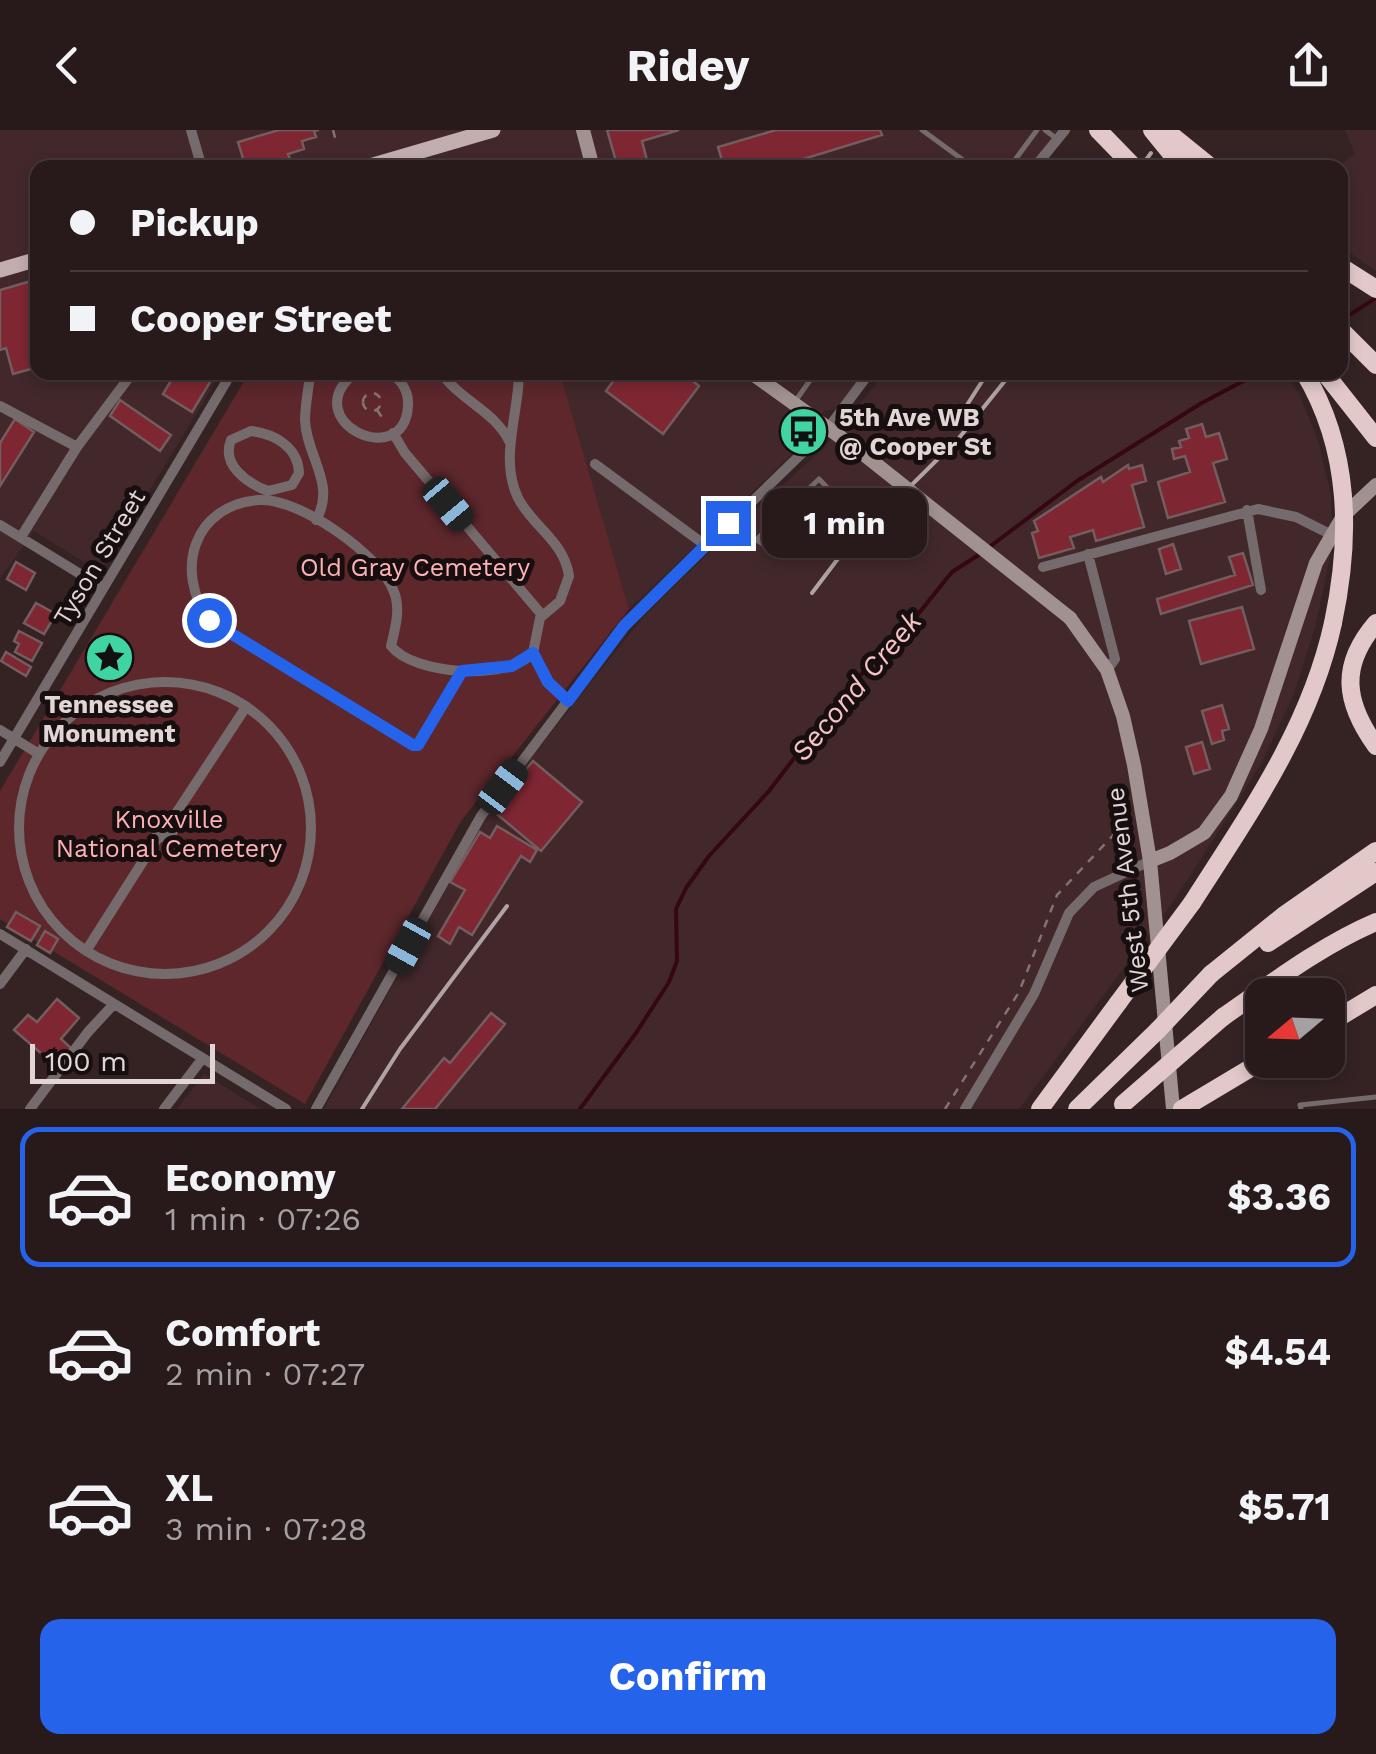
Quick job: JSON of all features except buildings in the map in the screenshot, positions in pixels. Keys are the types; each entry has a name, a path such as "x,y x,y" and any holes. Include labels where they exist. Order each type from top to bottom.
{"highway":[{"path":"1098,130 1127,160"},
{"path":"1152,130 1176,160"},
{"path":"1165,130 1202,160"},
{"path":"1348,271 1371,286"},
{"path":"1348,336 1376,365"},
{"path":"1040,1109 1192,902 1268,785 1324,665 1346,527 1344,490 1326,417 1308,380"},
{"path":"1330,380 1376,438"},
{"path":"1376,623 1356,654 1349,686 1357,720 1376,746"},
{"path":"1078,1109 1283,916 1376,851"},
{"path":"1212,980 1376,872"},
{"path":"1120,1106 1223,1017 1357,930 1376,922"},
{"path":"1345,1014 1376,995"},
{"path":"1182,1109 1245,1071"}],"main road":[{"path":"390,160 493,130"},
{"path":"0,270 30,261"}],"street":[{"path":"191,130 200,160"},
{"path":"583,130 591,160"},
{"path":"1040,160 1061,134"},
{"path":"21,537 77,447 126,380"},
{"name":"Tyson Street","path":"0,762 227,380"},
{"path":"309,380 305,422 319,464 324,498 316,520"},
{"path":"349,380 338,402 344,422 352,431 372,438 393,432 406,416 408,404 399,380"},
{"path":"446,380 500,427 509,441 518,496 558,546 569,570 560,602 542,614 533,653 548,682 568,701"},
{"path":"509,441 517,412 519,380"},
{"name":"West 5th Avenue","path":"761,380 829,427 1070,618 1107,670 1123,716 1150,862 1173,1109"},
{"path":"316,1109 481,816 624,626 829,427 864,380"},
{"path":"0,406 77,447"},
{"path":"393,432 405,453 542,614"},
{"path":"462,671 418,745 413,745 209,620 192,584 192,556 198,538 224,510 268,496 297,480 299,464 282,442 264,433 237,435 228,446 232,465 242,476 268,496 316,520 368,554 390,584 397,600 392,649 424,664 462,671 512,666 533,653"},
{"path":"595,464 705,545"},
{"path":"964,1109 1034,994 1069,913 1094,887 1170,854 1204,833 1231,796 1261,728 1303,597 1330,534 1376,485"},
{"path":"1043,567 1258,508 1285,514 1330,534"},
{"path":"1246,510 1261,590"},
{"path":"0,525 103,588"},
{"name":"West 5th Avenue","path":"1088,554 1116,659 1107,670"},
{"path":"186,684 217,692 246,707 285,745 307,795 309,850 291,902 256,943 208,968 154,974 118,967 86,952 60,930 39,904 22,862 19,817 29,774 39,754 58,728 83,707 132,686 186,684"},
{"path":"86,952 160,836 156,830 158,823 171,821 246,707"},
{"path":"0,730 39,754"},
{"path":"0,934 286,1109"},
{"path":"0,984 26,949"},
{"path":"30,1109 113,1005"},
{"path":"164,1109 202,1059"}],"lane":[{"path":"922,130 963,160"},
{"path":"1016,160 1041,130 1061,134"},
{"path":"794,403 810,380"},
{"path":"728,523 756,540 783,556 842,503 818,479 756,540"},
{"path":"1300,1109 1300,1105 1376,1097"}],"path":[{"path":"333,130 337,145"},
{"path":"377,410 393,432"},
{"path":"945,1109 1019,992 1057,896 1119,829 1127,828"}],"shaded area":[{"path":"0,130 1060,130 1036,160 30,160 30,380 217,380 101,570 34,531 0,579"},
{"path":"1345,130 1376,130 1376,271 1348,252 1346,160 1355,154"},
{"path":"562,380 860,380 836,409 824,411 808,432 808,439 629,609"},
{"path":"879,380 1289,380 1318,440 1331,495 1332,547 1316,624 1294,694 1261,764 1175,899 1019,1109 324,1109 483,822 514,779 645,615 824,448"},
{"path":"204,1074 261,1109 177,1109"}],"green space":[{"path":"245,380 562,380 629,609 461,821 305,1104 0,919 0,791"}],"waterway":[{"name":"Second Creek","path":"1348,316 1376,298"},
{"name":"Second Creek","path":"988,548 1077,481 1245,380"},
{"name":"Second Creek","path":"580,1109 669,982 677,961 676,909 709,856 769,791 847,689 911,623 952,572 980,554"}],"railway":[{"path":"1146,160 1151,153"},
{"path":"953,427 983,380"},
{"path":"812,593 840,556 959,438 1006,380"},
{"path":"362,1109 400,1049 507,906"}],"place":[{"name":"5th Ave WB @ Cooper St","path":"804,431"},
{"name":"Tennessee Monument","path":"109,658"}],"route":[{"path":"209,620 418,745 462,671 512,666 533,653 551,687 568,701 624,626 728,523"}],"park label":[{"name":"Old Gray Cemetery","path":"415,567"},
{"name":"Knoxville National Cemetery","path":"169,834"}]}
